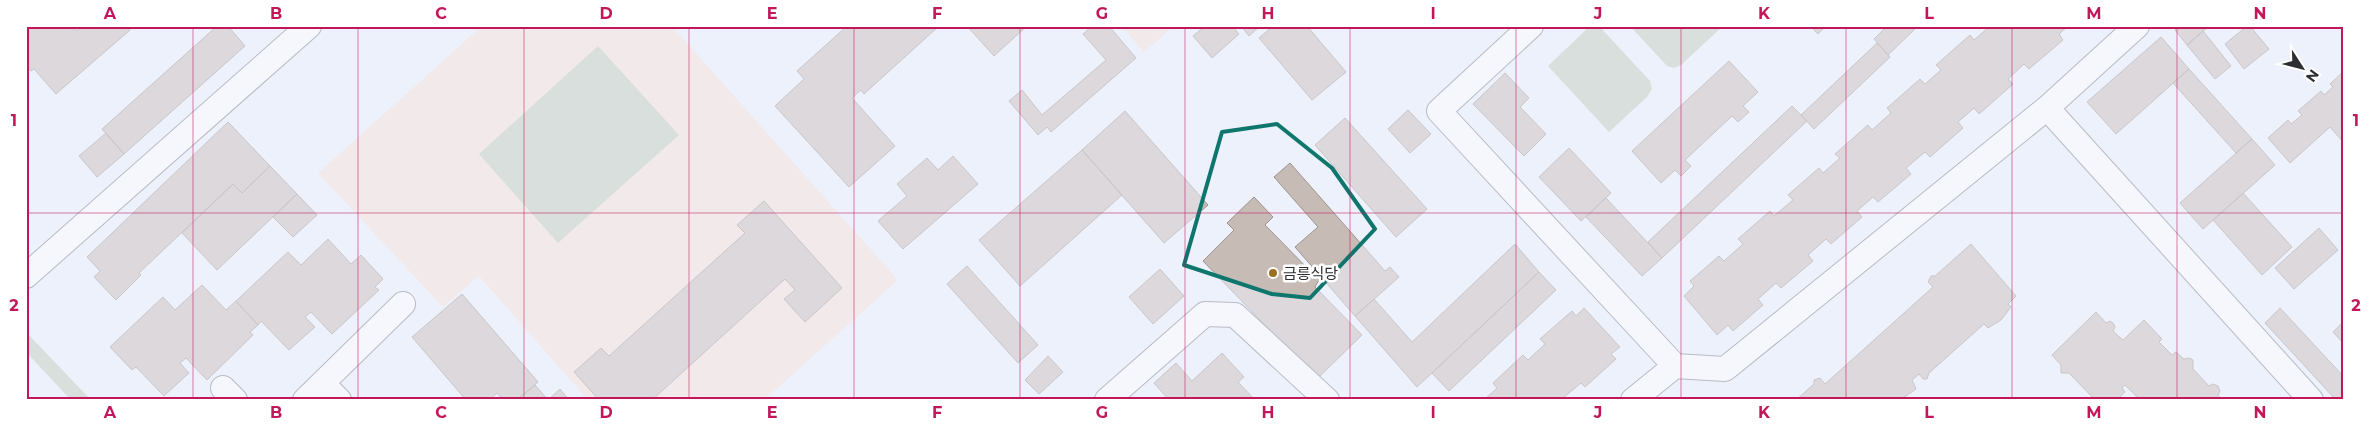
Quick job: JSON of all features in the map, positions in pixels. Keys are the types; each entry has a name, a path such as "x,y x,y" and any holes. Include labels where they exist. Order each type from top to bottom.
{"street":[{"path":"26,276 309,26"},
{"path":"1531,26 1439,111 1674,366 1725,369 2047,108 2137,26"},
{"path":"2047,108 2311,400"},
{"path":"305,400 331,392 403,304"},
{"path":"1106,400 1205,314 1235,316 1327,400"},
{"path":"1644,397 1674,366"}],"highlighted area":[{"path":"1277,124 1332,168 1375,229 1310,298 1272,294 1184,265 1203,193 1222,132"}],"shaded area":[{"path":"482,26 672,26 898,280 764,400 588,400 479,276 443,307 318,173"},
{"path":"1121,26 1174,26 1144,52"}],"green space":[{"path":"1590,26 1599,26 1650,81 1652,89 1647,97 1609,132 1548,66"},
{"path":"1630,26 1723,26 1681,65 1674,68 1667,66"},
{"path":"598,46 679,135 558,243 479,154"},
{"path":"26,332 91,400 71,400 26,352"}],"building":[{"path":"26,26 73,26 77,31 82,26 127,26 130,30 56,94 34,69 31,71 26,65"},
{"path":"217,26 228,26 245,46 124,154 102,129"},
{"path":"847,26 939,26 864,94 861,90 852,98 895,146 849,187 775,106 804,79 797,71"},
{"path":"967,26 1027,26 994,56"},
{"path":"1092,26 1109,26 1136,58 1051,132 1047,127 1038,135 1009,101 1022,90 1042,115 1106,60 1083,34"},
{"path":"1205,26 1232,26 1239,34 1212,58 1193,36"},
{"path":"1241,26 1260,26 1249,36"},
{"path":"1273,26 1307,26 1346,72 1312,100 1259,38"},
{"path":"1810,26 1826,26 1818,34"},
{"path":"1887,26 1918,26 1888,55 1874,39"},
{"path":"1990,26 2068,26 2059,34 2063,40 2029,69 2024,64 2008,79 2013,84 1979,114 1974,108 1958,122 1963,128 1930,157 1925,152 1906,168 1911,174 1878,202 1873,197 1857,211 1862,217 1831,244 1826,239 1808,255 1813,261 1781,288 1776,283 1758,299 1763,305 1733,331 1728,325 1717,335 1684,296 1694,286 1690,281 1719,256 1724,261 1743,244 1738,239 1770,211 1774,216 1793,200 1788,195 1819,168 1823,173 1840,158 1835,154 1868,125 1872,130 1891,113 1887,108 1920,79 1925,84 1941,70 1936,65 1970,35 1974,40"},
{"path":"2180,26 2209,26 2187,45 2175,30"},
{"path":"2247,26 2250,26 2269,49 2244,69 2225,44"},
{"path":"2203,31 2231,66 2215,79 2187,45"},
{"path":"2161,37 2189,69 2116,134 2087,102"},
{"path":"1877,43 1890,57 1814,129 1801,115"},
{"path":"1729,61 1758,92 1743,106 1749,112 1738,122 1732,116 1685,160 1691,166 1681,176 1675,170 1661,183 1632,151"},
{"path":"2189,69 2252,139 2236,153 2173,83"},
{"path":"2344,71 2344,143 2330,127 2290,163 2268,138 2288,120 2291,124 2302,115 2298,111 2321,91 2324,95 2333,87 2330,84"},
{"path":"1505,73 1529,98 1520,107 1546,134 1524,156 1473,104"},
{"path":"1792,106 1807,121 1662,258 1648,242"},
{"path":"1408,110 1431,134 1410,153 1388,129"},
{"path":"1125,111 1208,205 1164,243 1082,150"},
{"path":"1345,118 1427,209 1396,237 1315,145"},
{"path":"228,122 270,166 242,193 233,184 139,273 141,275 116,300 94,277 100,271 87,257"},
{"path":"106,133 124,154 97,177 79,156"},
{"path":"2252,139 2275,165 2203,229 2180,203"},
{"path":"1569,148 1611,193 1581,221 1539,177"},
{"path":"1082,150 1122,195 1020,286 979,240"},
{"path":"953,156 978,184 903,249 878,221 907,196 897,184 927,158 938,170"},
{"path":"1290,163 1385,271 1390,267 1399,277 1355,316 1295,247 1318,227 1274,177"},
{"path":"270,166 297,194 217,270 182,233 233,184 242,193"},
{"path":"2243,193 2292,247 2262,275 2213,220"},
{"path":"297,194 317,215 293,237 273,217"},
{"path":"1254,197 1273,217 1265,225 1319,280 1315,287 1362,335 1317,379 1203,261 1234,230 1227,223"},
{"path":"1606,198 1662,258 1642,276 1586,217"},
{"path":"764,201 842,288 805,322 784,299 795,290 785,279 652,400 599,400 574,372 601,348 609,356 745,233 737,225"},
{"path":"2319,228 2338,250 2294,289 2275,268"},
{"path":"328,239 351,264 361,255 383,279 375,287 379,290 332,334 311,312 305,317 315,327 289,350 261,321 258,325 236,301 288,252 301,265"},
{"path":"1515,244 1539,272 1417,387 1355,316 1374,299 1412,342"},
{"path":"1971,244 2016,296 2008,304 2011,307 2001,320 1988,328 1984,324 1929,373 1927,379 1923,379 1919,374 1912,380 1916,389 1900,400 1796,400 1814,384 1814,380 1820,378 1825,384 1933,287 1928,282 1931,276 1935,276"},
{"path":"967,266 1038,345 1018,363 947,284"},
{"path":"1160,269 1184,296 1153,324 1129,297"},
{"path":"1539,272 1556,290 1449,391 1432,373"},
{"path":"202,285 226,310 236,301 258,325 250,332 253,335 207,380 186,358 180,363 189,373 164,396 136,367 132,370 110,347 163,297 175,310"},
{"path":"462,294 538,382 517,400 503,400 497,393 490,400 466,400 412,337"},
{"path":"1584,308 1620,347 1611,354 1616,359 1585,387 1581,383 1563,398 1565,400 1484,400 1497,388 1493,383 1523,355 1528,360 1545,344 1540,339 1572,311 1576,316"},
{"path":"2280,308 2344,377 2343,400 2336,400 2265,323"},
{"path":"2096,312 2106,323 2110,321 2113,323 2115,327 2113,331 2123,340 2144,320 2162,339 2159,342 2172,355 2176,352 2184,359 2189,358 2193,360 2193,369 2209,386 2213,384 2218,386 2220,391 2218,395 2222,400 2140,400 2125,385 2122,388 2125,392 2117,400 2095,400 2069,373 2061,373 2061,365 2052,355"},
{"path":"2344,321 2344,344 2333,332"},
{"path":"1222,353 1244,377 1238,382 1255,400 1169,400 1154,383 1176,363 1192,381"},
{"path":"1048,356 1063,372 1039,394 1025,380"},
{"path":"535,385 548,400 517,400"},
{"path":"560,389 569,400 548,400"}],"place":[{"name":"금릉식당","path":"1273,273"}]}
